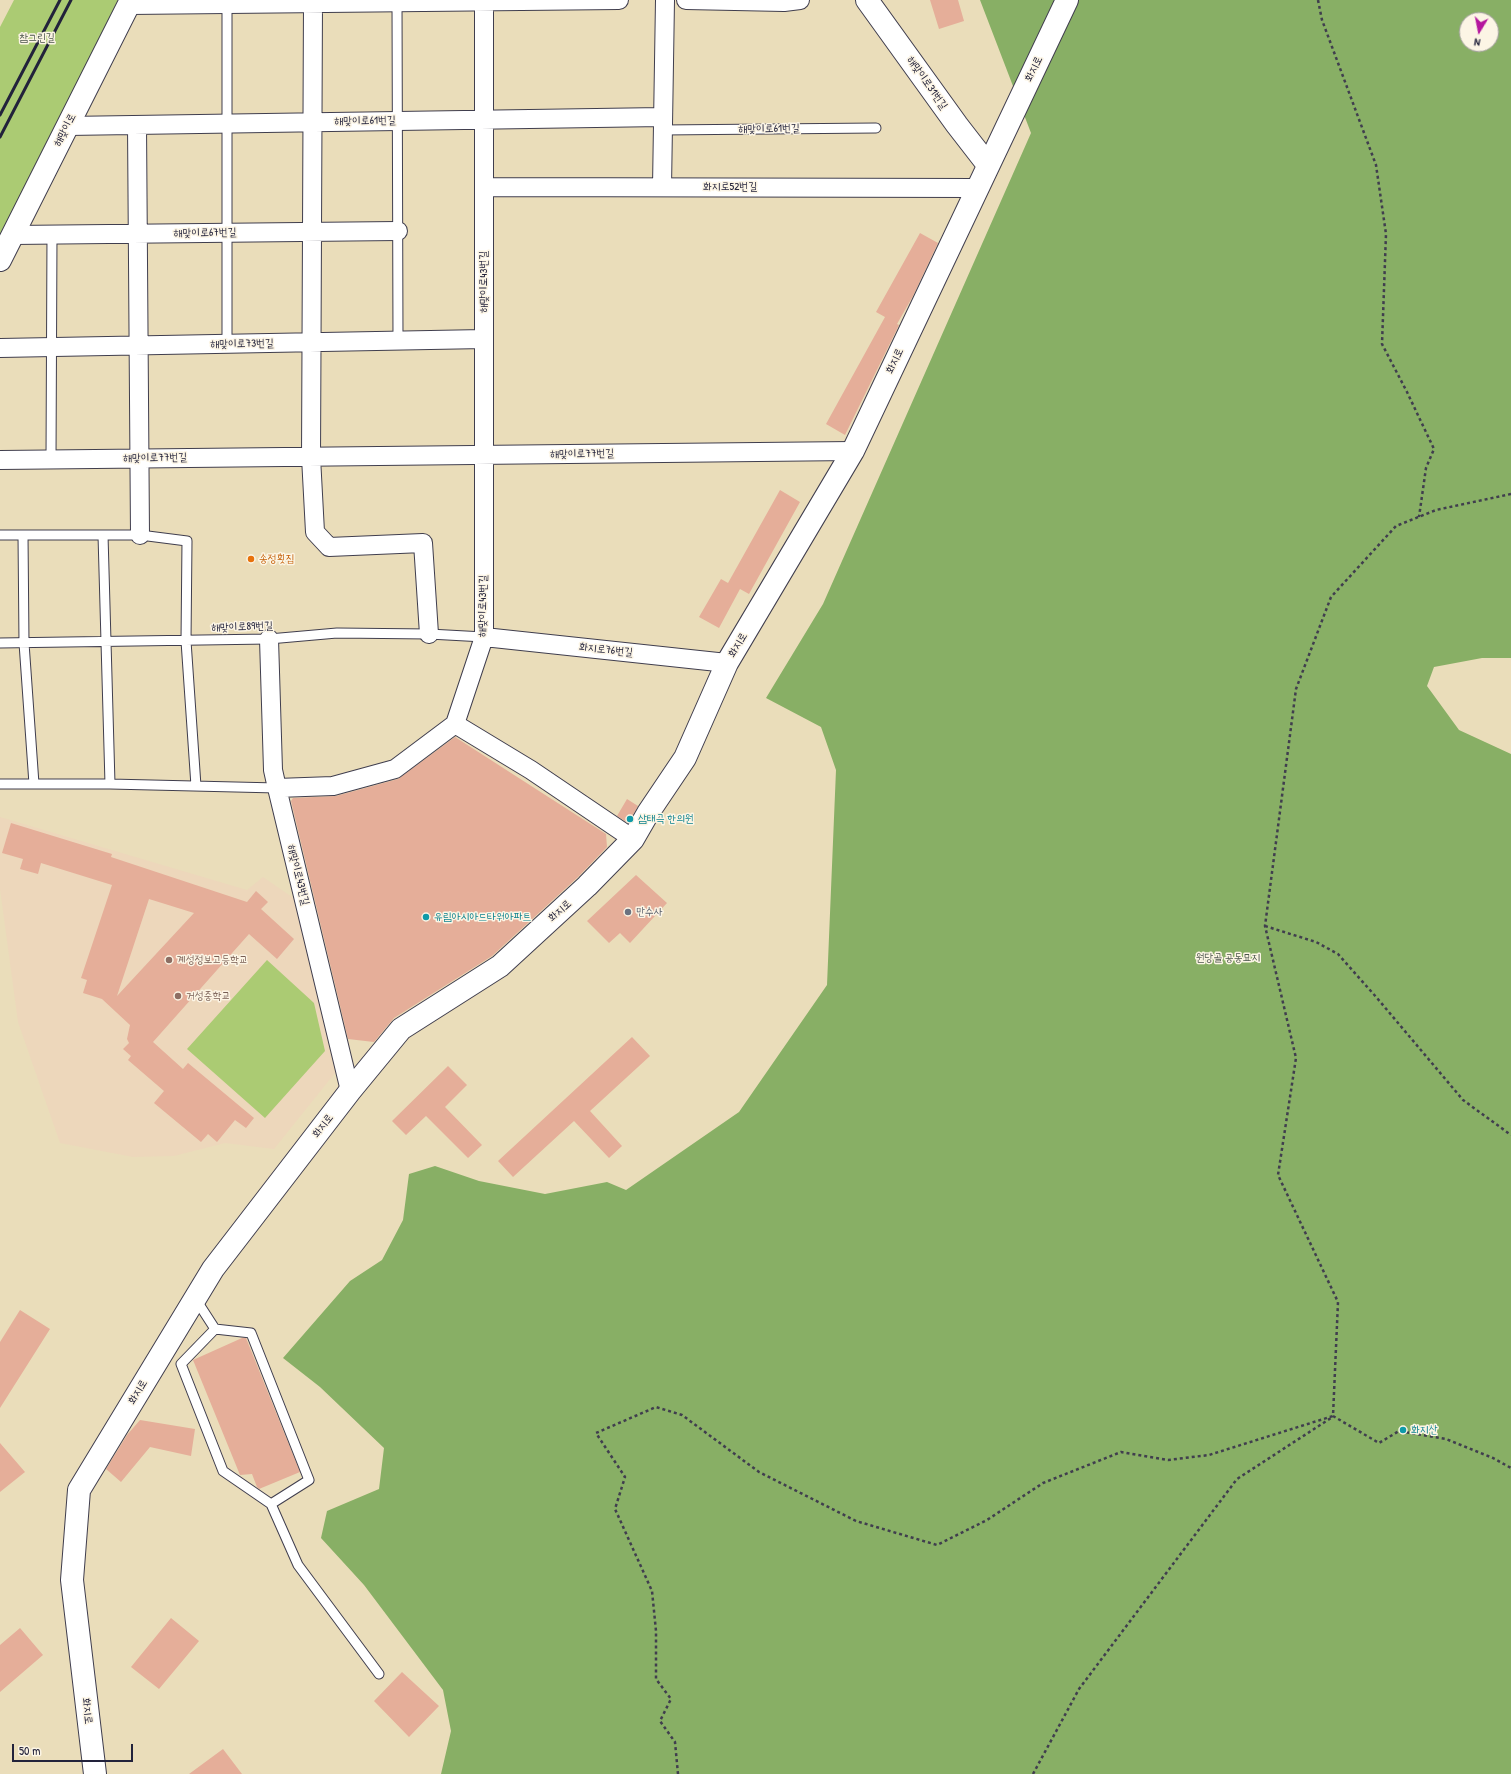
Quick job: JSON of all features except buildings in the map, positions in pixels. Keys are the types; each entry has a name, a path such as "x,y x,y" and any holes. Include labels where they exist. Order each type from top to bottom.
{"street":[{"path":"130,2 227,4 619,0"},
{"path":"662,187 665,0"},
{"path":"686,0 784,2 800,0"},
{"name":"해맞이로31번길","path":"868,0 957,125 988,165"},
{"name":"화지로","path":"95,1774 72,1580 79,1490 213,1269 350,1091 401,1029 500,966 587,886 633,839 648,813 685,758 727,663 853,451 976,188 1067,0"},
{"name":"해맞이로43번길","path":"455,724 484,637 484,1"},
{"name":"해맞이로","path":"0,260 6,232 67,126 130,2"},
{"path":"313,3 311,457 315,532 329,548 423,543 429,634"},
{"name":"해맞이로61번길","path":"67,126 485,120 662,123"},
{"path":"137,125 140,535"},
{"name":"화지로52번길","path":"484,187 976,188"},
{"name":"해맞이로67번길","path":"6,232 52,234 138,234 398,231"},
{"name":"해맞이로73번길","path":"0,348 484,339"},
{"name":"해맞이로77번길","path":"0,460 853,451"},
{"name":"화지로76번길","path":"484,637 727,663"},
{"name":"해맞이로43번길","path":"270,639 273,770 350,1091"},
{"path":"277,788 333,786 395,769 455,724 531,770 633,839"}],"lane":[{"path":"397,2 398,340"},
{"path":"227,4 227,344"},
{"name":"해맞이로61번길","path":"662,123 876,128"},
{"path":"50,459 52,234"},
{"path":"0,535 140,535 187,541 186,641 196,786"},
{"path":"23,535 24,643 34,784"},
{"path":"103,535 110,784"},
{"name":"해맞이로89번길","path":"0,643 270,639 337,633 429,634 484,637"},
{"path":"0,784 110,784 277,788"},
{"path":"195,1297 215,1328 251,1333 309,1480 271,1504"},
{"path":"215,1328 181,1364 223,1471 271,1504 298,1565 380,1674"}],"path":[{"path":"1318,0 1322,20 1376,165 1386,234 1382,344 1434,449 1426,468 1419,517"},
{"path":"1333,1416 1338,1302 1278,1175 1296,1058 1265,926 1296,689 1331,597 1396,526 1436,510 1511,494"},
{"path":"1265,926 1316,942 1338,954 1377,998 1462,1100 1511,1135"},
{"path":"678,1774 676,1742 660,1721 671,1699 656,1678 656,1631 652,1591 615,1509 625,1477 596,1434 656,1407 682,1415 759,1472 856,1521 937,1545 987,1520 1043,1484 1121,1452 1168,1460 1209,1455 1333,1416 1379,1443 1399,1431 1446,1439 1493,1458 1511,1468"},
{"path":"1033,1774 1079,1689 1237,1479 1333,1416"}],"shaded area":[{"path":"0,817 247,890 263,877 295,899 335,1073 274,1149 225,1143 174,1156 133,1157 60,1143 18,1022 0,889"}],"green space":[{"name":"참그린길","path":"14,0 118,0 0,257 0,27"},
{"name":"원당골 공동묘지","path":"980,0 1511,0 1511,658 1482,658 1434,667 1427,686 1459,730 1511,754 1511,1774 441,1774 451,1731 443,1690 364,1585 321,1538 327,1511 379,1489 384,1448 320,1387 283,1358 350,1281 382,1260 403,1220 409,1174 435,1166 479,1181 545,1194 607,1182 626,1190 739,1112 827,985 836,770 821,727 766,698 823,604 1031,133"},
{"path":"267,960 314,1003 325,1051 265,1118 187,1049"}],"railway":[{"path":"0,115 60,0"},
{"path":"0,137 71,0"}],"place":[{"name":"송정횟집","path":"251,559"},
{"name":"삼태극 한의원","path":"630,819"},
{"name":"만수사","path":"628,912"},
{"name":"유림아시아드타워아파트","path":"426,917"},
{"name":"계성정보고등학교","path":"169,960"},
{"name":"거성중학교","path":"178,996"},
{"name":"화지산","path":"1403,1430"}]}
